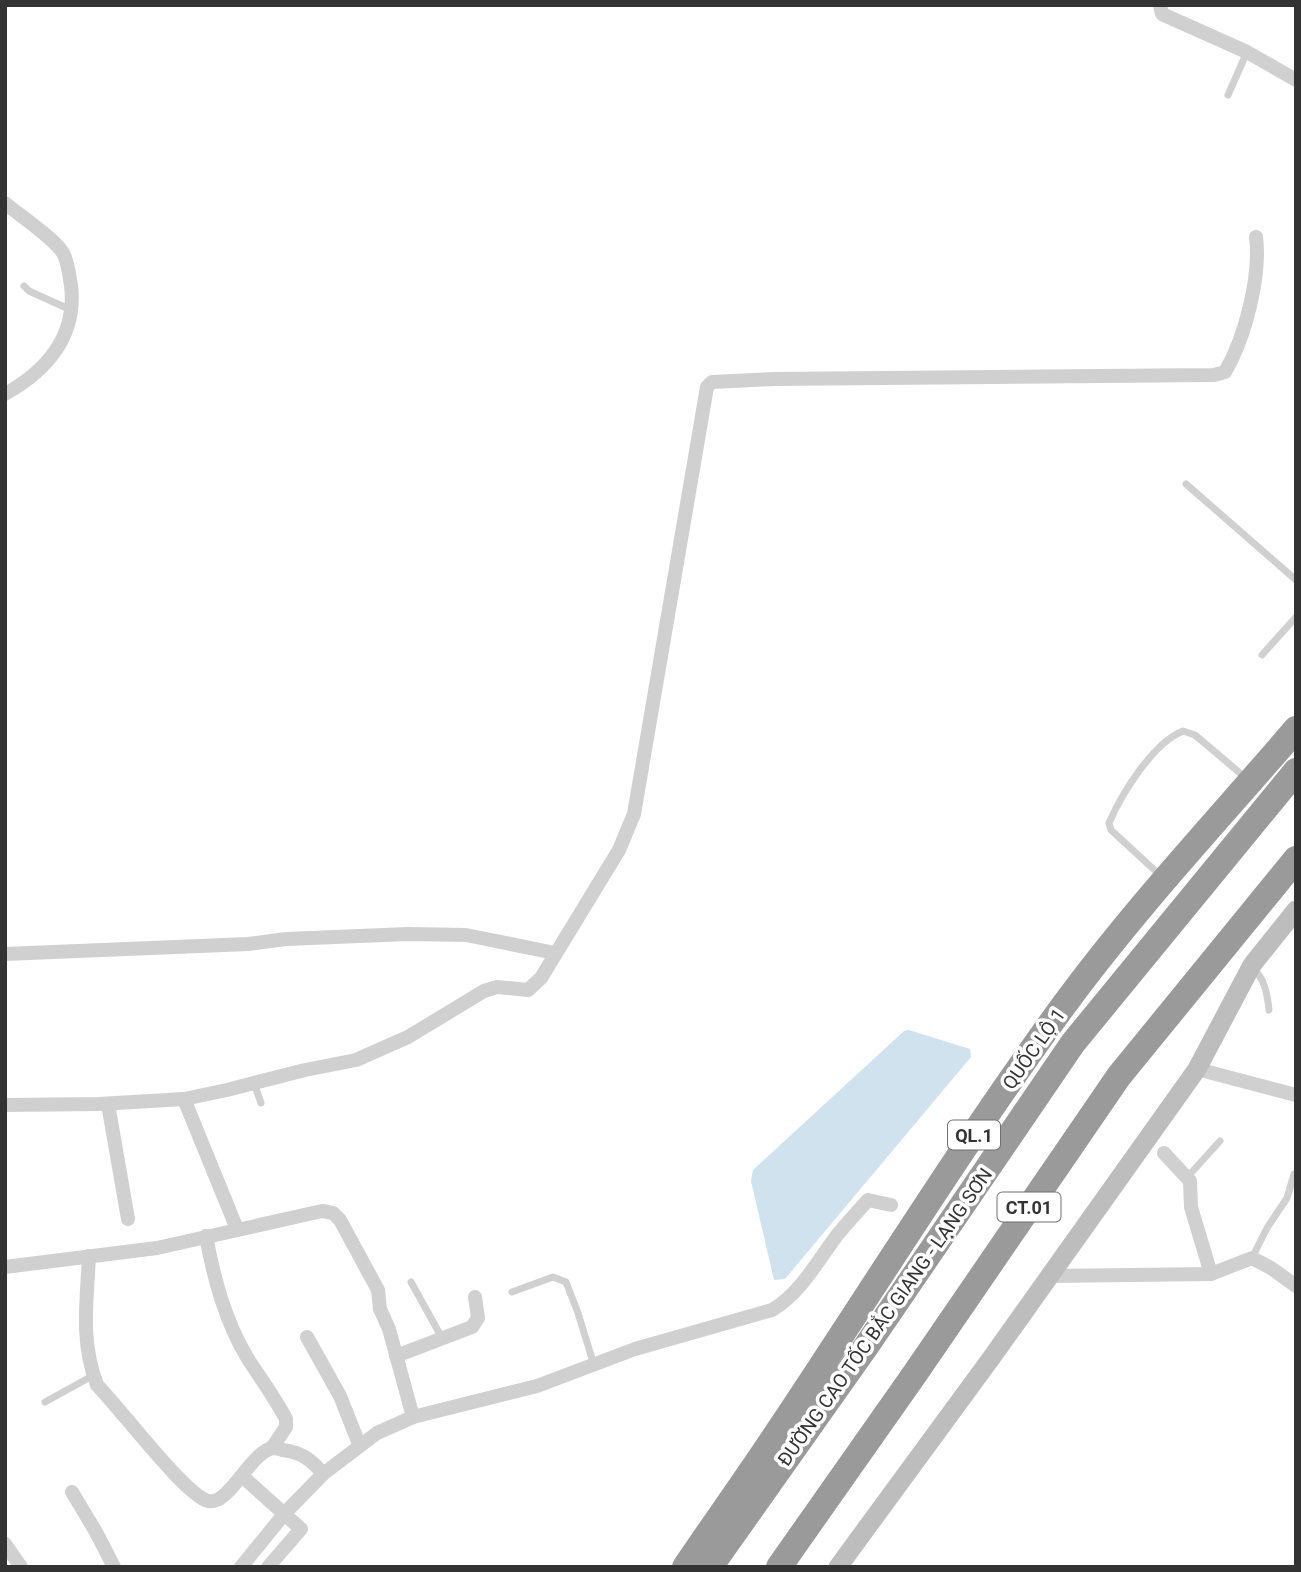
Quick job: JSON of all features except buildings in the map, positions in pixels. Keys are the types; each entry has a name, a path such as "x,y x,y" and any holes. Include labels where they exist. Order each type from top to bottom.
{"highway":[{"name":"QUỐC LỘ 1","path":"685,1567 1065,1003 1165,879 1296,729"},
{"name":"ĐƯỜNG CAO TỐC BẮC GIANG - LẠNG SƠN","path":"710,1567 867,1345 1073,1043 1296,771"},
{"name":"CT.01","path":"779,1567 1119,1076 1296,859"}],"street":[{"path":"1160,5 1162,14 1247,52 1296,80"},
{"path":"5,203 62,252 69,270 71,310 71,318 56,352 40,369 5,394"},
{"path":"5,1105 108,1104 184,1099 356,1060 408,1037 484,990 498,987 528,990 541,978 619,850 634,814 707,387 712,382 774,379 1214,376 1225,372 1234,357 1252,296 1258,251 1256,237"},
{"path":"838,1567 1197,1069 1251,965 1296,909"},
{"path":"5,954 408,934 466,936 555,953"},
{"path":"1197,1069 1296,1095"},
{"path":"184,1099 237,1229"},
{"path":"108,1104 128,1219"},
{"path":"1164,1153 1190,1181 1191,1207 1211,1274"},
{"path":"241,1567 285,1513 323,1474 359,1444 377,1433 413,1417 537,1386 635,1349 772,1310 786,1302 868,1200 891,1205"},
{"path":"5,1266 157,1248 322,1211 333,1213 340,1220 378,1290 380,1309 389,1329 413,1417"},
{"path":"89,1256 85,1339 97,1385 117,1404 188,1487 207,1501 217,1500 242,1476 251,1463 272,1448 286,1427 286,1419 247,1357 226,1314 213,1276 206,1236"},
{"path":"1049,1276 1211,1274 1252,1258 1296,1286"},
{"path":"396,1356 472,1327 478,1318 475,1297"},
{"path":"307,1337 340,1396 359,1444"},
{"path":"272,1448 298,1451 323,1474"},
{"path":"242,1476 301,1529 268,1567"},
{"path":"72,1492 114,1567"},
{"path":"5,1544 21,1567"}],"lane":[{"path":"1228,95 1247,52"},
{"path":"24,286 29,291 71,310"},
{"path":"1186,484 1296,580"},
{"path":"1262,655 1296,617"},
{"path":"1165,879 1111,830 1109,822 1118,803 1169,737 1183,731 1195,735 1250,782"},
{"path":"1251,965 1262,976 1269,1010"},
{"path":"254,1083 261,1103"},
{"path":"1190,1181 1191,1173 1220,1141"},
{"path":"1252,1258 1267,1228 1287,1198 1294,1174"},
{"path":"512,1292 553,1277 566,1282 579,1313 594,1365"},
{"path":"411,1282 442,1339"},
{"path":"45,1402 94,1375"}],"water":[{"path":"909,1030 970,1049 971,1057 785,1279 774,1280 751,1181 753,1170 904,1031"}]}
